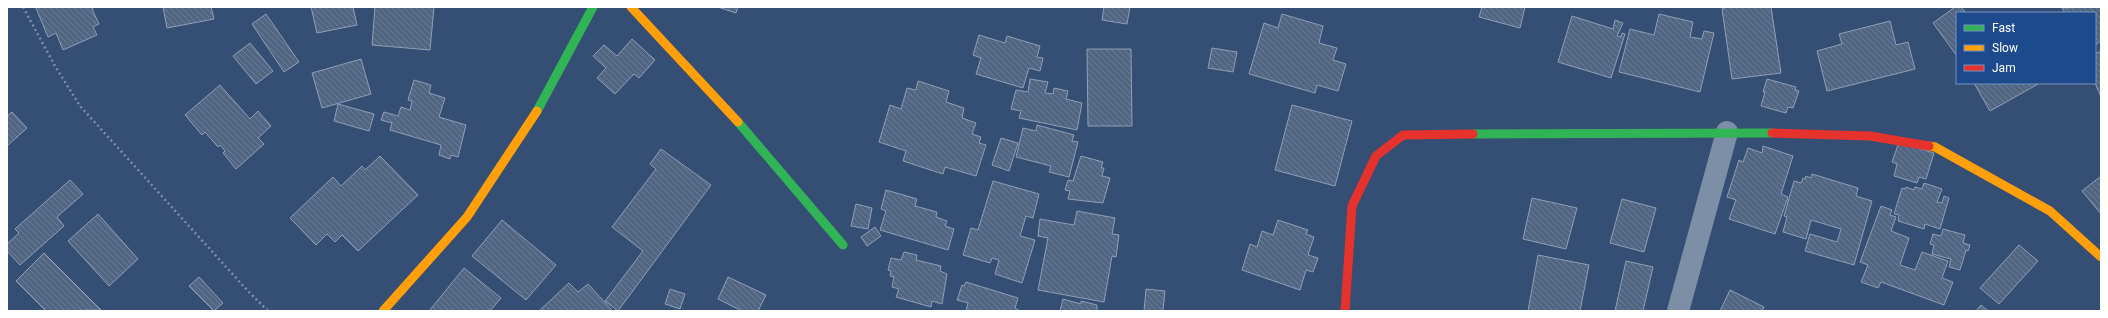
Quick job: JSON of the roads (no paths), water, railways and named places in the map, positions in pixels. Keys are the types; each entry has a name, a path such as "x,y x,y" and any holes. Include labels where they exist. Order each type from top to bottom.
{"street":[{"path":"383,311 467,218 538,110 593,7"},
{"path":"631,7 732,115 843,245"},
{"path":"1345,311 1352,206 1376,156 1403,135 1727,132 1870,136 1935,147 2050,211 2101,257"},
{"path":"1678,311 1727,132"}]}
